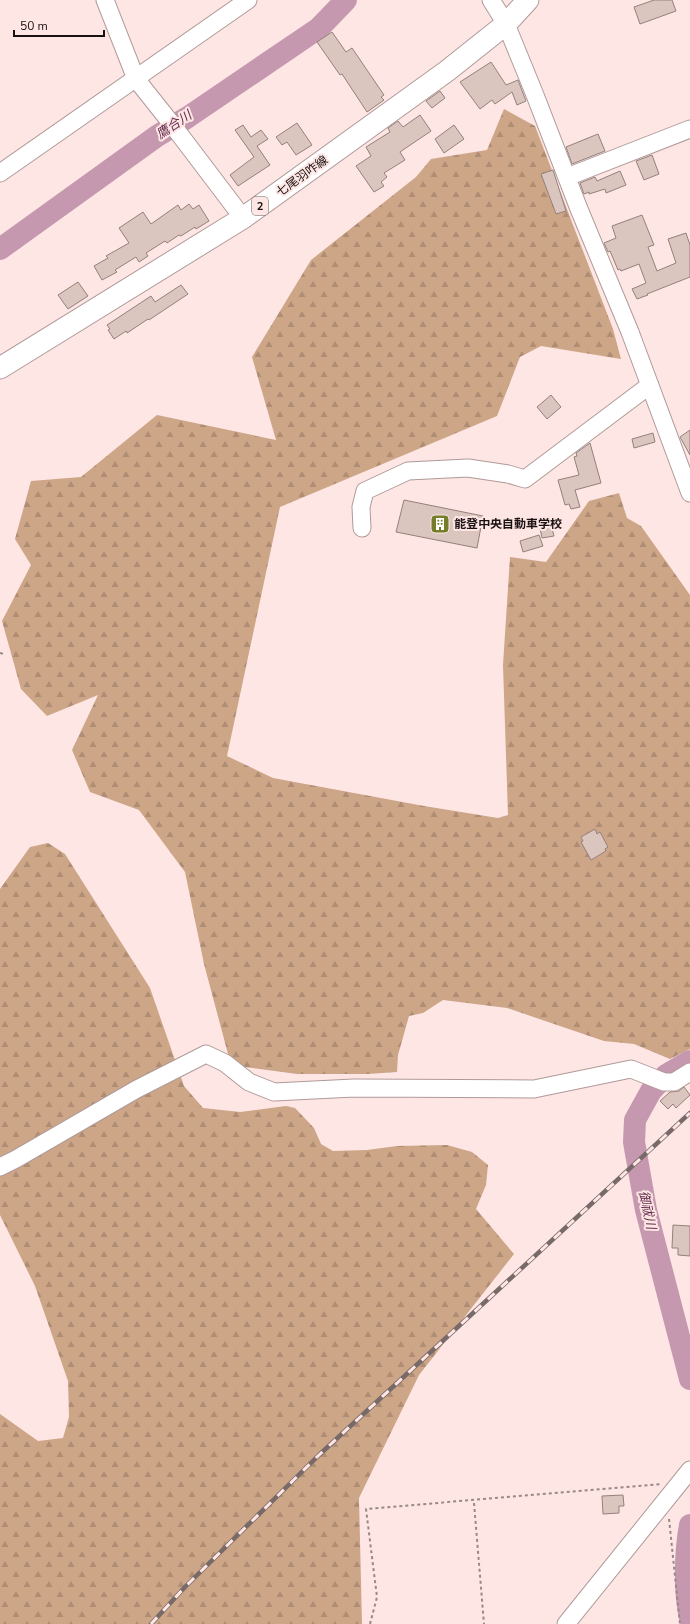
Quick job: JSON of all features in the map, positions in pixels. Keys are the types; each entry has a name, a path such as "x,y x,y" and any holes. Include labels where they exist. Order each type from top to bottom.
{"main road":[{"name":"七尾羽咋線","path":"0,368 244,218 447,71 506,24 528,0"}],"street":[{"path":"105,0 136,80 244,218"},
{"path":"0,173 136,80 248,0"},
{"path":"491,0 506,24 650,385 690,494"},
{"path":"567,177 690,130"},
{"path":"362,528 361,507 365,490 408,470 468,468 508,474 526,479 650,385"},
{"path":"0,1167 137,1089 206,1054 225,1063 249,1082 274,1092 354,1088 534,1089 631,1069 659,1080 674,1082 690,1072"},
{"path":"566,1624 686,1474"}],"path":[{"path":"0,653 4,654"},
{"path":"370,1624 377,1598 366,1509 686,1474"},
{"path":"667,1498 680,1624"},
{"path":"474,1503 484,1624"}],"green space":[{"path":"504,109 535,126 613,329 621,359 541,346 520,357 497,416 280,507 227,756 273,778 498,818 508,815 503,665 510,557 546,562 589,501 619,493 627,518 641,526 690,595 690,1049 670,1059 634,1044 604,1041 507,1008 443,1000 423,1013 409,1016 398,1055 397,1072 368,1074 297,1074 231,1065 204,964 185,872 139,810 90,792 72,750 98,695 47,716 21,689 2,621 31,565 15,539 31,481 81,477 157,415 276,440 252,357 311,260 416,177 431,159 487,150"},
{"path":"48,843 65,854 150,988 184,1086 203,1108 240,1112 286,1106 295,1108 314,1128 321,1144 333,1151 367,1150 397,1146 447,1145 472,1152 488,1165 486,1185 476,1209 514,1254 419,1375 359,1498 362,1624 0,1624 0,1414 38,1441 63,1438 69,1417 68,1381 35,1286 0,1215 0,889 30,847"}],"building":[{"path":"654,0 672,0 676,11 640,24 634,7"},
{"path":"332,32 346,52 352,48 384,95 381,97 384,100 367,112 342,74 340,75 317,42"},
{"path":"491,62 506,85 518,80 526,101 517,105 512,92 495,104 492,100 480,109 460,82"},
{"path":"440,91 445,98 432,108 426,101"},
{"path":"420,115 431,131 400,152 405,160 384,173 387,177 381,182 384,186 374,192 356,166 371,156 366,147 390,132 388,128 398,121 403,127"},
{"path":"297,123 312,145 296,155 287,142 282,145 276,137"},
{"path":"243,125 251,137 261,130 268,139 257,146 270,165 238,186 230,175 254,157 235,130"},
{"path":"454,125 464,139 444,153 435,139"},
{"path":"598,134 605,151 572,164 566,147"},
{"path":"652,155 659,174 644,180 636,161"},
{"path":"553,170 566,211 556,214 541,174"},
{"path":"620,171 626,185 606,193 605,189 584,194 580,183 595,177 597,181"},
{"path":"189,204 193,209 199,205 209,221 196,229 195,227 181,236 179,235 167,243 165,241 146,253 148,256 139,262 136,257 115,270 117,272 102,280 94,266 108,258 106,256 129,243 119,228 143,212 151,224 178,205 181,210"},
{"path":"642,215 654,245 648,247 657,271 676,263 668,239 686,233 690,245 690,277 637,299 632,289 646,283 639,264 621,271 620,269 618,270 610,251 608,252 604,243 616,238 612,226"},
{"path":"78,282 88,296 68,309 58,295"},
{"path":"181,285 188,294 149,320 148,319 127,333 126,331 114,339 108,330 110,329 107,325 151,296 155,302"},
{"path":"551,395 561,407 547,419 537,407"},
{"path":"690,430 690,455 680,437"},
{"path":"653,433 655,442 634,448 632,439"},
{"path":"590,443 601,483 575,490 580,507 571,509 569,504 565,505 558,480 579,475 574,457 577,456 576,453"},
{"name":"能登中央自動車学校","path":"404,500 483,516 477,548 396,532"},
{"path":"549,517 554,536 542,538 538,519"},
{"path":"539,535 543,546 523,552 520,541"},
{"path":"595,829 597,834 600,832 608,847 605,849 606,851 591,860 581,842 583,841 581,837"},
{"path":"684,1087 690,1095 676,1108 673,1104 668,1109 660,1101 670,1092 679,1091"},
{"path":"673,1225 690,1226 690,1256 678,1255 678,1248 672,1248"},
{"path":"623,1495 624,1506 619,1506 619,1513 603,1514 602,1496"}],"waterway":[{"name":"鷹合川","path":"0,249 157,136 188,117 319,28 346,0"},
{"name":"御祓川","path":"690,1061 666,1075 651,1091 635,1120 634,1142 646,1210 690,1379"},
{"name":"御祓川","path":"690,1525 686,1572 690,1618"}],"railway":[{"path":"151,1624 185,1587 319,1455 690,1113"}],"place":[{"name":"能登中央自動車学校","path":"440,524"}]}
